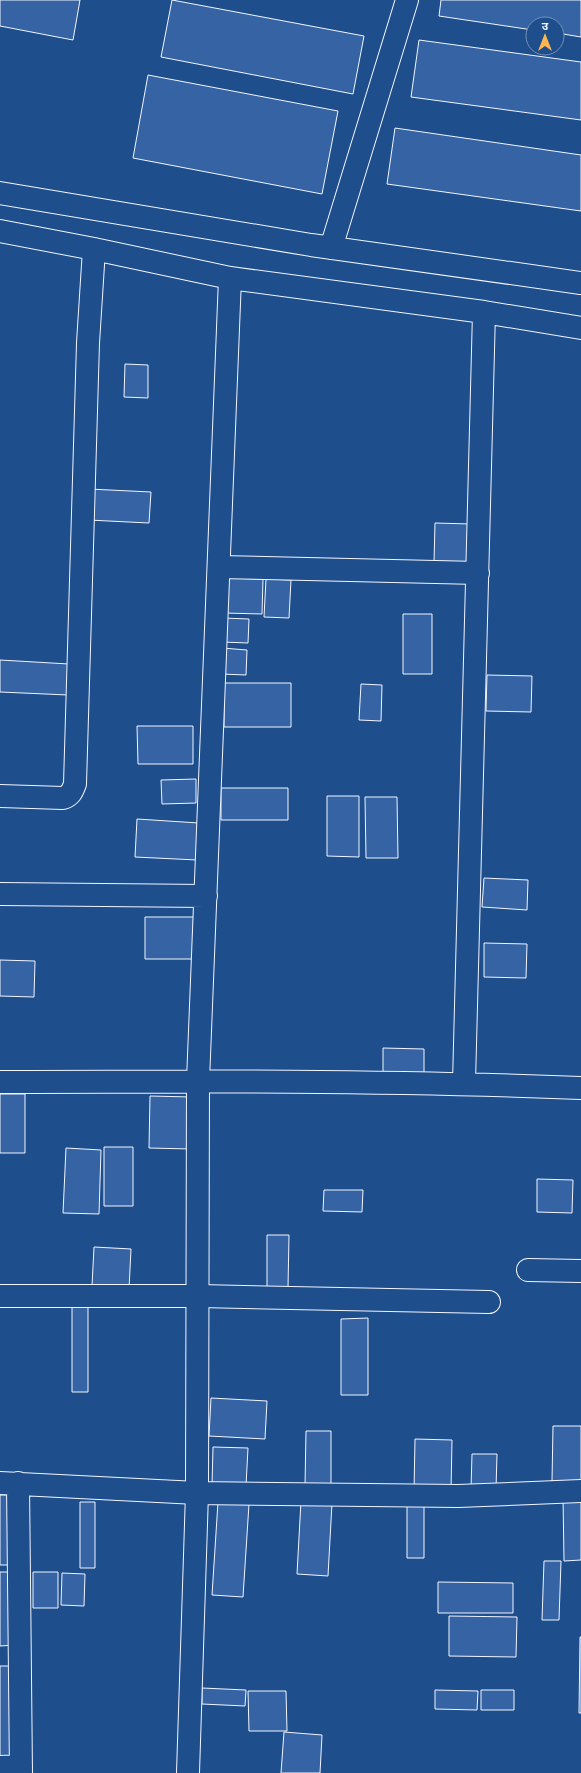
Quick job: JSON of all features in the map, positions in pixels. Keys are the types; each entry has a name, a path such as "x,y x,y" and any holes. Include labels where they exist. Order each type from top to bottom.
{"street":[{"path":"331,248 407,0"},
{"path":"0,193 331,248 581,283"},
{"path":"0,231 230,278 484,312 581,328"},
{"path":"0,796 63,798 72,792 75,784 87,351 94,249"},
{"path":"189,1773 197,1493 199,1296 198,1081 230,278"},
{"path":"464,1083 484,312"},
{"path":"218,567 478,572"},
{"path":"0,894 206,896"},
{"path":"0,1082 198,1081 464,1083 581,1088"},
{"path":"528,1270 581,1271"},
{"path":"0,1296 199,1296 489,1302"},
{"path":"14,1769 9,1483 197,1493 458,1496 581,1491"}],"building":[{"path":"0,0 80,0 73,40 0,26"},
{"path":"172,0 364,36 353,94 161,57"},
{"path":"441,0 581,0 581,37 565,34 565,16 525,16 525,29 439,16"},
{"path":"419,40 525,54 525,56 537,56 581,62 581,120 411,97"},
{"path":"148,75 338,111 322,194 133,158"},
{"path":"395,128 581,155 581,211 387,184"},
{"path":"125,364 148,365 148,398 124,397"},
{"path":"89,489 151,492 149,523 88,520"},
{"path":"435,523 471,524 471,563 434,562"},
{"path":"224,578 263,579 262,614 224,613"},
{"path":"266,579 291,580 289,618 264,617"},
{"path":"403,614 432,614 432,674 403,674"},
{"path":"223,618 249,619 248,643 222,642"},
{"path":"222,648 247,650 246,675 221,674"},
{"path":"0,660 69,664 68,695 0,692"},
{"path":"487,675 532,676 531,712 486,711"},
{"path":"224,683 291,683 291,727 224,727"},
{"path":"361,684 382,685 381,721 359,720"},
{"path":"137,726 193,726 193,764 138,764"},
{"path":"196,779 196,803 162,804 161,780"},
{"path":"221,788 288,788 288,820 221,820"},
{"path":"327,796 359,796 359,857 327,856"},
{"path":"365,797 397,797 398,858 366,858"},
{"path":"137,819 199,823 197,860 135,857"},
{"path":"484,878 528,880 527,910 482,907"},
{"path":"145,917 197,917 197,959 145,959"},
{"path":"484,943 527,944 526,978 484,977"},
{"path":"0,960 35,961 34,997 0,996"},
{"path":"383,1048 424,1049 424,1079 383,1078"},
{"path":"0,1094 25,1094 25,1153 0,1153"},
{"path":"150,1096 192,1097 191,1149 149,1148"},
{"path":"104,1147 133,1147 133,1206 104,1206"},
{"path":"66,1148 101,1150 99,1214 63,1213"},
{"path":"537,1179 573,1180 572,1213 537,1212"},
{"path":"324,1190 363,1190 362,1212 323,1211"},
{"path":"267,1235 289,1235 288,1288 267,1287"},
{"path":"94,1247 131,1249 129,1289 92,1286"},
{"path":"72,1304 88,1304 88,1392 72,1392"},
{"path":"368,1318 368,1395 341,1395 341,1319"},
{"path":"211,1398 267,1401 265,1439 209,1436"},
{"path":"553,1426 581,1426 581,1482 552,1481"},
{"path":"306,1431 331,1431 331,1487 305,1486"},
{"path":"415,1439 452,1440 451,1492 414,1491"},
{"path":"213,1447 248,1448 246,1486 212,1485"},
{"path":"472,1454 497,1454 496,1489 471,1489"},
{"path":"0,1495 11,1495 12,1565 0,1565"},
{"path":"563,1497 581,1497 581,1560 564,1561"},
{"path":"301,1501 332,1503 328,1576 297,1574"},
{"path":"80,1502 95,1502 95,1568 80,1568"},
{"path":"218,1502 249,1504 243,1597 212,1595"},
{"path":"407,1506 424,1506 424,1558 407,1558"},
{"path":"544,1561 561,1561 559,1620 542,1620"},
{"path":"0,1572 14,1572 15,1645 0,1646"},
{"path":"33,1572 58,1572 58,1608 33,1608"},
{"path":"62,1573 85,1574 84,1606 61,1605"},
{"path":"438,1582 513,1583 513,1613 438,1613"},
{"path":"449,1616 517,1617 516,1657 449,1656"},
{"path":"580,1637 581,1713 579,1713"},
{"path":"0,1666 13,1666 12,1763 0,1763"},
{"path":"202,1688 246,1690 245,1706 202,1704"},
{"path":"435,1690 478,1691 477,1710 435,1709"},
{"path":"481,1690 514,1690 514,1710 481,1710"},
{"path":"248,1691 286,1691 287,1731 249,1731"},
{"path":"284,1732 322,1735 320,1773 281,1773"}]}
